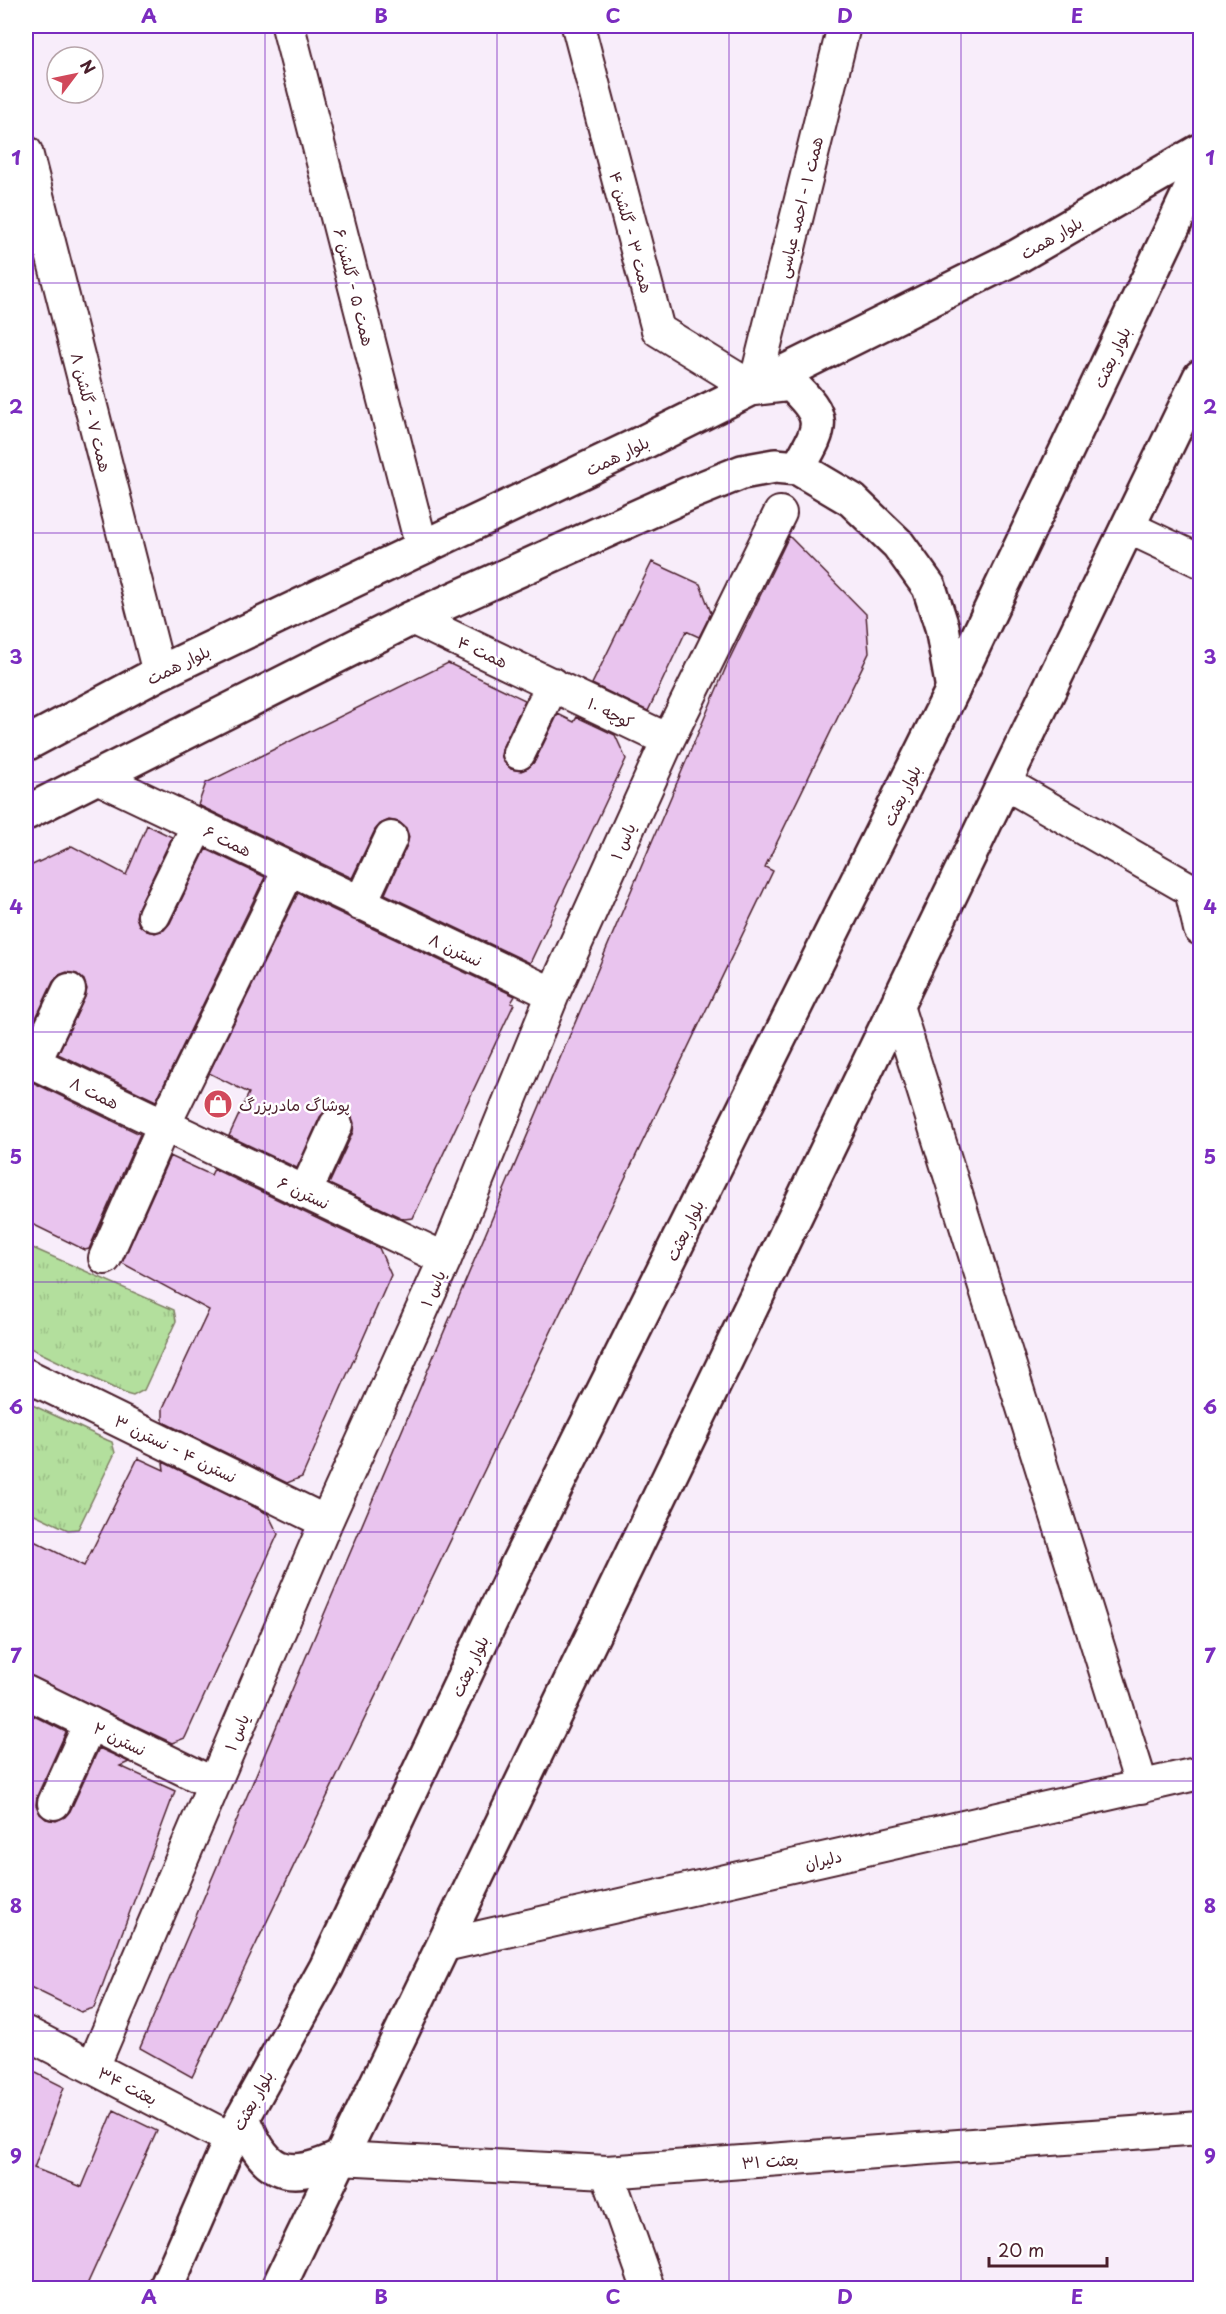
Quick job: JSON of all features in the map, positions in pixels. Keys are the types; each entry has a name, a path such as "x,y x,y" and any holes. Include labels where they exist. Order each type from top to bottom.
{"main road":[{"name":"بلوار همت","path":"26,744 159,673 754,389 1018,256 1200,151"},
{"name":"بلوار بعثت","path":"166,2289 237,2128 326,1968 519,1562 953,690 1200,170"},
{"path":"278,2289 339,2158 445,1945 1200,377"},
{"path":"754,389 791,384 814,405 819,423 814,440 798,468"},
{"path":"26,813 412,618 742,472 775,466 798,468 852,500 898,544 929,586 942,627 953,690"},
{"path":"237,2128 252,2140 265,2160 280,2170 319,2168 339,2158"}],"street":[{"name":"همت ۵ - گلشن ۶","path":"288,26 423,548"},
{"name":"همت ۳ - گلشن ۴","path":"578,26 658,330 754,389"},
{"name":"همت ۱ - احمد عباسی","path":"754,389 844,26"},
{"name":"همت ۷ - گلشن ۸","path":"26,152 159,673"},
{"name":"یاس ۱","path":"93,2067 326,1522 445,1259 553,994 668,740 780,513"},
{"path":"1128,527 1200,561"},
{"name":"همت ۴","path":"412,618 553,684"},
{"path":"519,753 553,684"},
{"name":"کوچه ۱۰","path":"553,684 668,740"},
{"name":"همت ۶","path":"97,777 360,904"},
{"path":"1005,783 1196,893 1200,929"},
{"path":"154,915 198,825"},
{"path":"360,904 391,838"},
{"path":"105,1258 164,1125 289,870"},
{"name":"نسترن ۸","path":"360,904 553,994"},
{"path":"30,1061 69,990"},
{"path":"897,1006 1142,1786"},
{"name":"همت ۸","path":"30,1061 164,1125"},
{"name":"نسترن ۶","path":"164,1125 445,1259"},
{"path":"305,1192 336,1125"},
{"name":"نسترن ۴ - نسترن ۳","path":"26,1375 326,1522"},
{"name":"نسترن ۲","path":"26,1692 214,1784"},
{"path":"54,1803 90,1724"},
{"name":"دلیران","path":"445,1945 1200,1773"},
{"name":"بعثت ۳۴","path":"26,2033 93,2067 237,2128"},
{"name":"بعثت ۳۱","path":"339,2158 607,2172 1200,2128"},
{"path":"607,2172 648,2289"}],"green space":[{"path":"26,1245 174,1310 176,1321 144,1390 133,1396 126,1394 26,1346"},
{"path":"26,1402 112,1442 115,1453 78,1529 68,1530 26,1510"}],"building":[{"path":"789,536 866,614 869,653 765,867 773,871 192,2077 140,2048 729,660"},
{"path":"652,562 700,584 711,613 699,637 686,631 648,711 592,684"},
{"path":"448,663 525,700 501,755 511,769 521,771 535,761 558,714 574,722 577,717 615,735 626,759 530,963 385,894 409,837 406,828 399,822 389,820 380,824 352,878 198,805 206,783"},
{"path":"147,825 172,837 138,908 136,917 139,925 147,931 155,933 164,930 170,923 206,849 265,877 156,1101 58,1054 87,989 84,980 77,974 67,972 59,975 53,982 26,1039 26,868 72,846 126,875"},
{"path":"298,893 515,996 511,1003 514,1004 413,1218 404,1219 329,1184 353,1132 354,1123 351,1115 343,1108 334,1107 326,1110 320,1117 297,1168 229,1136 249,1093 209,1073"},
{"path":"26,1079 140,1134 89,1249 85,1250 26,1221"},
{"path":"170,1156 211,1175 214,1169 379,1248 391,1275 302,1477 287,1483 163,1422 163,1408 209,1310 122,1263"},
{"path":"138,1458 164,1470 163,1462 268,1514 278,1534 185,1738 172,1743 26,1674 26,1537 84,1566"},
{"path":"26,1712 66,1732 37,1796 36,1805 40,1814 46,1819 56,1821 65,1817 70,1811 99,1748 129,1762 120,1766 175,1791 94,2008 81,2012 26,1985"},
{"path":"26,2068 64,2087 34,2168 82,2187 114,2110 157,2131 85,2289 26,2289"}],"place":[{"name":"پوشاگ مادربزرگ","path":"218,1104"}]}
